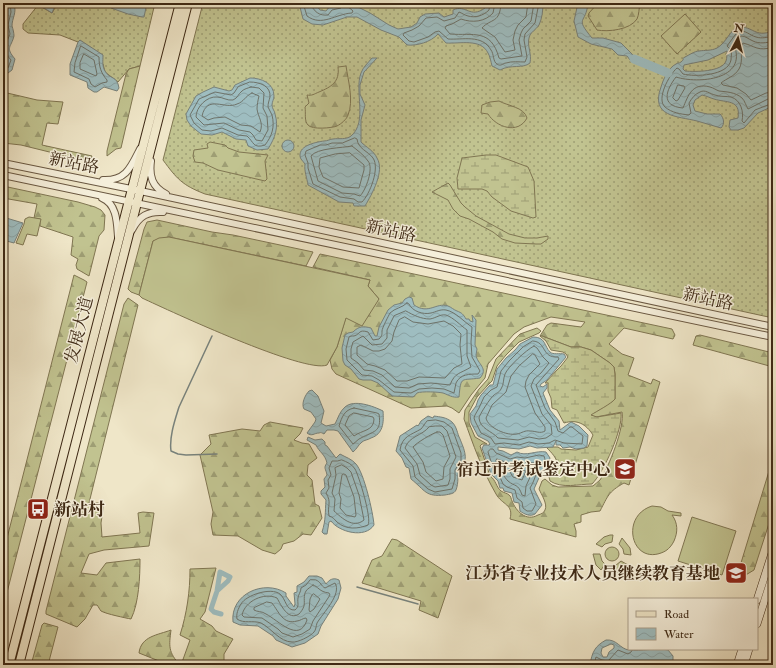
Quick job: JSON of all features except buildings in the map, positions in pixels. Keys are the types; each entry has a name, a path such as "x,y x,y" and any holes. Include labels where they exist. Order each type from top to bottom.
{"main road":[{"name":"发展大道","path":"19,665 137,204 150,135 180,3"},
{"name":"发展大道","path":"9,665 131,189 150,135 188,3"},
{"path":"758,598 773,550"},
{"path":"758,621 773,574"},
{"path":"737,665 742,650"},
{"path":"744,665 749,650"}],"street":[{"path":"77,178 111,180 124,175 150,135"},
{"path":"150,135 150,174 153,182 160,191 187,201"},
{"name":"新站路","path":"3,163 131,189 773,328"},
{"name":"新站路","path":"3,175 773,337"},
{"path":"73,190 108,201 115,211 118,240"},
{"path":"127,242 139,218 147,213 182,213"}],"green space":[{"path":"58,3 155,3 140,66 129,69 118,82 105,72 103,64 80,40 78,42 60,35 28,33 23,29 23,24 38,5 52,13"},
{"path":"203,3 773,3 773,318 205,194 191,188 176,177 163,160"},
{"path":"598,3 640,3 638,17 634,23 624,28 607,31 597,30 588,16"},
{"path":"725,3 758,3 751,7 743,8 726,6"},
{"path":"685,14 701,32 677,54 661,36"},
{"path":"140,66 121,148 116,149 107,156 126,74 129,69"},
{"path":"346,66 351,97 350,109 347,117 342,123 334,127 310,127 306,119 305,107 309,103 307,95 313,95 331,86 338,77 338,67"},
{"path":"3,92 37,100 63,102 58,124 47,123 42,145 92,156 90,162 21,145 3,143"},
{"path":"499,101 523,111 527,118 523,123 513,128 501,125 492,119 488,114 481,113 482,105"},
{"path":"210,142 225,145 228,148 239,152 268,155 265,161 267,179 265,181 218,170 203,163 195,162 193,156 194,150 208,148 207,144"},
{"path":"496,155 528,167 534,181 536,217 533,218 511,211 492,197 487,191 482,189 458,189 457,178 462,158"},
{"path":"448,183 461,203 476,216 509,234 525,238 548,236 548,239 541,244 515,243 502,239 493,232 469,219 460,216 453,209 448,200 432,192"},
{"path":"3,186 78,202 101,210 105,215 104,230 99,236 89,276 77,269 76,265 78,259 71,255 73,237 40,226 40,219 34,218 37,204 3,198"},
{"path":"29,217 41,219 37,236 27,234 23,245 16,243 25,219"},
{"path":"157,220 313,252 306,266 169,237 153,241 139,295 128,289 144,229 147,222"},
{"path":"169,237 370,280 368,286 379,299 362,326 346,318 337,347 327,365 314,365 293,360 237,340 142,298 139,295 153,241 159,238"},
{"path":"320,254 672,329 675,335 673,339 624,328 609,344 622,354 634,358 628,375 651,384 653,379 660,382 629,485 624,483 611,492 600,511 581,515 581,522 574,524 576,537 510,519 511,514 509,507 498,498 486,476 464,419 465,410 479,389 488,379 496,359 520,334 537,328 541,331 539,333 519,342 497,366 492,381 477,397 469,412 469,423 475,437 487,444 482,444 480,446 490,476 494,479 501,491 510,496 514,505 522,514 529,517 534,517 545,511 545,502 539,489 542,481 545,479 552,485 558,487 593,486 600,480 608,466 616,446 621,427 622,412 596,417 590,415 615,399 614,367 591,350 581,347 571,347 540,336 547,325 551,323 581,327 585,322 551,317 524,327 514,334 488,364 485,378 459,413 447,406 411,408 336,374 332,369 330,360 337,347 346,317 379,299 368,286 370,280 313,267"},
{"path":"74,275 87,282 3,608 3,554"},
{"path":"128,298 138,305 89,503 104,503 101,523 102,537 140,533 138,513 154,513 149,546 104,550 89,554 81,573 97,575 106,563 140,559 136,605 131,619 101,611 97,605 93,605 85,619 77,627 46,614 46,611 124,304"},
{"path":"700,335 773,353 773,367 693,345 696,336"},
{"path":"540,336 571,347 581,347 591,350 614,367 615,399 591,415 597,417 621,413 621,420 612,450 602,470 592,484 571,486 560,485 550,481 548,473 550,470 558,466 555,458 546,447 576,450 588,447 593,435 581,423 564,423 557,410 552,408 551,398 548,391 548,383 545,383 568,357 563,352 551,350 546,341"},
{"path":"270,422 303,428 294,440 309,444 317,458 308,465 307,475 312,480 315,504 319,506 322,518 311,535 303,534 294,541 283,544 281,549 275,554 262,550 238,536 213,535 211,524 213,512 200,455 211,444 209,435 242,429 260,431 264,425"},
{"path":"773,458 773,511 754,570 744,576 737,576"},
{"path":"652,506 681,513 681,516 672,515 677,531 674,541 670,547 661,553 651,555 642,552 637,546 633,537 633,528 636,519 642,511"},
{"path":"692,517 736,531 722,575 678,561"},
{"path":"613,535 612,542 605,544 602,547 596,544 604,537"},
{"path":"622,538 630,548 631,555 624,554 623,549 619,544"},
{"path":"392,539 397,540 452,576 438,618 419,610 421,601 362,583 372,560 382,556"},
{"path":"612,547 617,549 619,554 617,559 612,561 607,559 605,554 607,549"},
{"path":"593,554 600,554 602,561 605,564 601,570 596,565"},
{"path":"621,561 628,565 618,572 611,574 612,566 615,566"},
{"path":"216,568 205,612 200,619 212,626 216,631 233,639 224,654 224,665 181,665 190,640 180,635 188,602 190,569"},
{"path":"44,623 58,627 48,665 31,665 42,625"},
{"path":"171,630 170,649 180,665 169,665 139,653 140,647 143,643 151,637"}],"water":[{"path":"3,3 14,4 15,7 12,26 14,36 9,50 15,59 12,70 8,73 3,73"},
{"path":"36,3 56,3 52,13"},
{"path":"108,3 147,3 144,17 142,17 111,8"},
{"path":"299,3 315,3 320,10 326,11 330,6 348,4 356,6 398,29 411,27 417,23 420,17 425,14 439,13 444,17 453,14 453,10 457,9 476,12 485,8 486,3 543,3 540,23 529,38 530,63 524,66 508,67 500,70 492,66 488,53 485,48 480,45 469,43 446,43 438,34 424,43 407,45 399,37 381,30 357,17 347,17 323,25 312,24 303,19"},
{"path":"578,3 588,3 582,23 592,38 603,38 621,43 635,57 633,61 627,56 618,55 612,49 591,44 578,37 574,21"},
{"path":"738,27 743,27 758,33 773,31 773,106 758,113 744,128 738,130 731,130 729,127 730,120 738,118 738,112 735,105 702,95 695,100 693,105 695,111 707,114 720,114 724,121 721,128 674,116 662,110 659,104 661,87 666,74 671,68 694,52 717,48","holes":["727,51 727,57 724,65 714,69 701,71 685,71 683,69 684,65 708,60"]},
{"path":"80,40 103,55 104,69 109,76 117,81 119,88 117,91 104,87 97,92 94,92 88,88 87,82 70,75 70,64"},
{"path":"372,58 377,58 364,72 360,85 360,94 365,105 361,120 361,142 376,156 379,163 379,176 365,206 354,206 353,203 339,202 308,185 305,164 300,158 300,152 302,149 313,143 349,137 356,130 360,115 359,80 363,69"},
{"path":"250,78 266,82 273,91 274,97 272,108 275,113 277,123 273,141 268,149 257,150 248,146 246,140 236,139 222,132 212,135 201,134 191,126 187,120 186,114 196,96 214,87 229,91 232,90 235,85"},
{"path":"286,140 290,140 294,146 290,152 286,152 282,148 282,144"},
{"path":"3,217 23,223 14,243 3,240"},
{"path":"409,297 412,298 414,305 419,308 428,309 444,305 461,313 470,321 473,322 472,315 476,320 476,355 483,371 480,378 463,380 460,385 459,397 452,397 443,393 430,392 417,393 413,397 392,396 378,383 371,380 359,379 343,361 342,348 345,335 363,327 371,328 375,336 377,336 379,327 388,310 394,305 402,303"},
{"path":"533,337 543,340 551,353 564,354 566,357 547,380 540,386 543,387 547,384 547,388 543,393 550,410 559,421 560,430 571,422 579,426 588,435 587,446 584,448 563,448 560,445 556,445 556,441 553,447 537,448 530,446 519,449 498,447 498,450 511,455 517,452 524,454 546,452 550,458 547,467 542,471 534,489 542,505 535,514 529,515 520,511 519,503 514,502 512,493 504,491 503,488 500,488 498,481 491,474 482,448 484,445 490,444 488,441 478,436 471,423 470,414 481,395 490,385 493,385 497,369 506,358 520,344"},
{"path":"312,390 318,396 324,411 321,423 326,426 335,424 340,413 345,407 358,403 369,405 383,411 382,428 378,434 359,444 353,452 338,431 327,430 324,434 320,433 312,435 307,433 316,419 311,412 303,407 306,395"},
{"path":"428,416 433,418 434,416 448,419 452,422 456,428 464,451 465,459 459,469 456,490 452,494 433,495 426,492 411,479 409,468 406,467 402,458 396,451 400,436 417,425 418,426 421,421"},
{"path":"308,437 315,440 322,439 336,458 340,454 356,464 365,484 372,511 374,525 370,529 359,533 346,531 331,521 329,522 327,534 322,532 325,520 326,500 321,494 321,491 325,487 324,479 327,475 325,467 327,463 325,457 316,445 307,440"},
{"path":"309,576 317,576 322,578 326,584 331,579 337,579 339,580 341,588 338,599 321,626 318,634 305,643 292,647 276,640 273,636 258,626 240,625 233,622 237,604 250,592 259,589 277,589 286,593 286,596 294,607 294,593 297,592 297,586 304,582"},
{"path":"606,640 610,640 628,650 668,650 673,656 673,661 671,665 590,665 592,656 599,645","holes":["611,644 614,645 614,648 609,652 607,657 603,657 601,653 602,648"]}],"waterway":[{"path":"634,59 668,73"},
{"path":"212,336 179,407 173,429 171,451 186,455 217,454"},
{"path":"217,591 228,581 230,577 220,572 217,591 211,609 214,612 221,614"},
{"path":"357,587 418,604"}],"place":[{"name":"宿迁市考试鉴定中心","path":"625,469"},
{"name":"新站村","path":"38,509"},
{"name":"江苏省专业技术人员继续教育基地","path":"736,573"}]}
